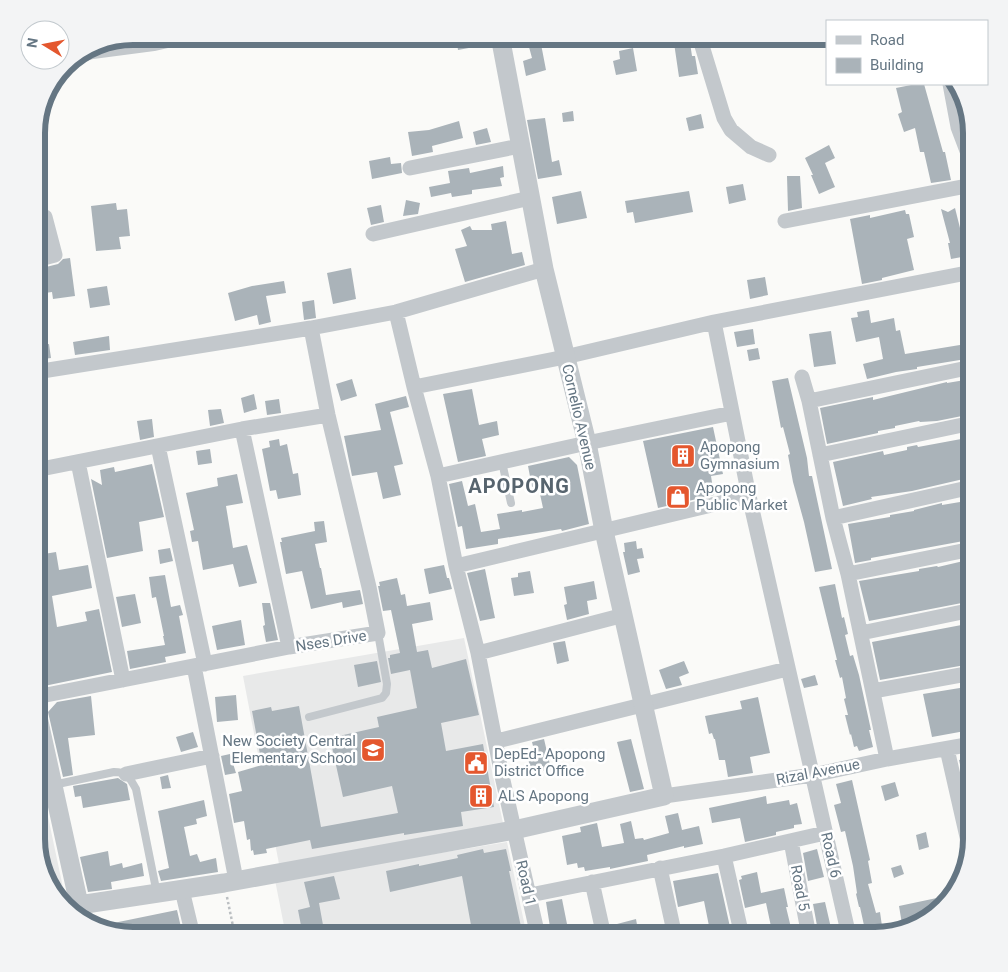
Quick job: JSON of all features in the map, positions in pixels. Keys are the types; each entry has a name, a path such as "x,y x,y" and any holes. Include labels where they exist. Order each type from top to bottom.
{"street":[{"name":"Cornelio Avenue","path":"502,45 544,269 587,442 604,530 645,704 664,796"},
{"path":"702,45 724,118 731,130 751,147 769,155"},
{"path":"951,89 958,126 963,140"},
{"path":"410,168 520,146"},
{"path":"785,221 963,187"},
{"path":"373,234 530,198"},
{"path":"45,216 56,255 45,258"},
{"path":"45,371 311,328 396,312 544,269"},
{"path":"414,388 565,357 714,322 963,274"},
{"name":"Road 1","path":"396,312 438,476 456,566 478,653 514,830 536,927"},
{"name":"Road 6","path":"714,322 749,496 787,669 847,927"},
{"name":"Nses Drive","path":"45,695 289,648 378,633 370,587 328,415 311,328"},
{"path":"809,401 963,370"},
{"path":"802,377 809,401 833,518 848,574 887,759"},
{"path":"438,476 587,442 732,413"},
{"path":"45,468 242,429 328,415"},
{"path":"820,455 963,425"},
{"path":"242,429 289,648"},
{"path":"158,446 200,665 230,882"},
{"path":"78,462 123,680"},
{"path":"833,518 963,489"},
{"path":"456,566 749,496"},
{"path":"848,574 963,550"},
{"path":"861,633 963,612"},
{"path":"478,653 624,615"},
{"path":"496,741 787,669"},
{"path":"873,691 963,675"},
{"name":"Rizal Avenue","path":"664,796 813,775 887,759 963,746"},
{"path":"45,749 75,905"},
{"path":"947,749 963,819"},
{"path":"126,774 212,756"},
{"path":"80,909 514,830 664,796"},
{"path":"530,895 724,856 825,833"},
{"name":"Road 5","path":"791,841 807,927"},
{"path":"724,856 740,927"},
{"path":"660,868 673,927"},
{"path":"592,882 602,927"},
{"path":"182,890 191,927"}],"lane":[{"path":"93,55 163,45"},
{"path":"502,462 511,503"},
{"path":"309,717 382,698 386,693 387,684 378,633"},
{"path":"53,785 114,772 122,772 129,776 136,789 157,894"}],"path":[{"path":"230,882 233,927"}],"shaded area":[{"name":"New Society Central Elementary School","path":"464,638 503,823 279,864 243,676"},
{"path":"45,803 64,894 52,873 47,856"},
{"path":"507,842 525,927 284,927 275,880"}],"building":[{"path":"457,45 485,45 458,50"},
{"path":"541,45 546,70 526,76 523,61 532,58 529,47"},
{"path":"674,45 690,45 692,56 695,56 698,74 679,77"},
{"path":"633,48 637,71 616,75 613,61 620,59 619,51"},
{"path":"924,85 943,152 945,152 951,180 931,183 924,152 920,152 915,128 904,132 898,114 902,112 896,88"},
{"path":"573,111 574,121 563,122 562,113"},
{"path":"701,114 704,128 689,131 686,118"},
{"path":"545,118 552,162 559,160 562,175 538,179 527,120"},
{"path":"459,121 463,138 432,146 433,152 412,156 408,132 429,130"},
{"path":"487,128 491,142 476,145 473,132"},
{"path":"829,145 835,158 825,163 835,187 819,194 805,158"},
{"path":"390,157 391,164 401,163 402,173 372,179 369,161"},
{"path":"503,166 504,177 500,178 502,186 472,190 472,194 452,197 451,193 431,197 429,187 450,183 448,171 469,168 470,173"},
{"path":"787,176 800,176 802,208 788,211"},
{"path":"743,184 746,200 729,204 726,187"},
{"path":"581,191 587,218 557,224 552,197"},
{"path":"689,191 693,212 635,223 633,212 627,213 625,201"},
{"path":"406,200 420,203 418,214 403,216"},
{"path":"116,203 117,210 127,209 130,236 119,237 121,249 96,251 91,206"},
{"path":"381,205 384,222 371,225 367,208"},
{"path":"955,208 963,240 963,257 951,259 948,243 950,243 941,209 948,212"},
{"path":"905,210 906,214 909,214 914,237 907,239 914,270 862,284 850,219 870,215 870,218"},
{"path":"506,221 512,254 522,252 525,265 465,282 455,249 467,246 461,230 470,226 472,230 492,230 491,224"},
{"path":"70,258 75,296 53,299 52,292 45,293 45,267 58,264 63,259"},
{"path":"351,268 356,299 333,304 327,273"},
{"path":"765,277 768,295 750,299 747,280"},
{"path":"284,281 286,293 266,296 271,322 259,325 257,315 235,321 228,293 252,286"},
{"path":"107,286 110,305 90,308 87,289"},
{"path":"314,300 316,318 304,320 302,302"},
{"path":"869,310 871,323 894,318 896,331 900,330 905,354 963,344 963,359 917,367 917,369 867,379 863,364 883,359 879,337 856,342 851,318 858,317 857,312"},
{"path":"753,329 755,344 737,347 734,332"},
{"path":"831,331 836,364 814,367 809,334"},
{"path":"109,336 110,350 75,355 73,342"},
{"path":"49,344 51,358 45,359 45,345"},
{"path":"758,348 760,359 749,361 747,350"},
{"path":"788,378 807,458 809,476 812,476 832,569 815,572 793,482 788,455 790,454 783,427 781,428 772,381"},
{"path":"352,379 357,396 341,401 336,384"},
{"path":"963,380 963,416 937,421 919,421 895,426 895,428 878,431 878,433 827,444 820,408 873,397 873,400"},
{"path":"472,389 479,425 497,421 499,435 482,439 486,456 458,462 443,394"},
{"path":"254,394 257,409 244,413 241,398"},
{"path":"406,396 409,407 390,412 403,464 394,466 401,495 383,499 377,472 352,476 344,436 381,430 375,404"},
{"path":"279,399 281,413 267,415 265,401"},
{"path":"221,409 224,423 210,426 208,410"},
{"path":"152,419 154,437 140,440 137,421"},
{"name":"Apopong Gymnasium","path":"713,427 723,474 711,476 714,495 658,508 643,441"},
{"path":"279,439 280,446 287,444 293,474 298,473 301,495 278,499 276,490 270,491 262,449 270,447 269,441"},
{"path":"963,439 963,479 912,491 871,497 872,499 843,506 833,462 883,451 884,455 907,450 907,447 917,445 918,447"},
{"path":"210,449 212,463 198,465 196,451"},
{"path":"569,457 577,465 589,524 562,531 561,529 498,539 498,544 466,549 462,526 458,527 449,484 462,481 468,506 475,504 481,532 500,529 497,514 543,508 538,485 532,487 528,466"},
{"path":"152,464 164,517 139,522 143,551 107,558 91,479 102,485 100,470 114,467 115,472"},
{"path":"237,474 243,503 226,506 233,548 247,545 257,583 239,587 233,564 203,570 198,541 192,542 190,531 194,530 186,493 218,486 217,478"},
{"path":"963,502 963,541 871,558 871,560 855,563 848,524 890,517 890,515 942,503 942,505"},
{"path":"324,521 327,542 315,544 326,595 360,590 363,604 343,608 342,602 311,609 302,571 286,574 280,542 282,542 281,538 315,531 314,522"},
{"path":"636,541 637,549 642,548 644,558 637,559 640,572 628,575 623,552 625,552 624,543"},
{"path":"170,548 173,561 160,564 158,550"},
{"path":"56,552 59,570 88,565 92,588 52,596 57,627 87,621 85,612 99,609 112,672 45,686 45,554"},
{"path":"963,561 963,603 869,621 859,581"},
{"path":"444,565 452,589 429,594 424,569"},
{"path":"485,569 495,618 480,621 467,573"},
{"path":"530,571 534,593 514,596 511,578 518,577 518,573"},
{"path":"165,575 171,607 180,605 183,615 179,616 186,653 165,657 166,662 130,669 127,651 165,645 156,597 152,598 149,577"},
{"path":"397,578 401,595 405,594 407,606 430,602 433,620 412,624 417,652 428,650 432,668 466,659 479,715 441,723 446,751 483,744 494,807 461,812 463,826 404,835 404,833 312,849 310,840 266,849 267,853 254,855 253,850 251,851 250,839 247,840 244,821 234,823 229,794 242,791 238,772 262,765 252,711 271,707 272,711 299,706 321,827 398,813 392,786 343,797 330,738 379,727 377,717 417,708 410,670 391,674 388,658 390,658 390,655 400,653 391,610 383,611 378,586 380,586 379,582"},
{"path":"594,581 597,599 587,601 589,614 567,620 564,605 567,604 564,587"},
{"path":"835,584 842,618 844,617 848,634 845,635 850,656 853,655 859,675 871,730 869,730 873,747 859,751 857,746 854,747 845,715 848,715 842,677 840,678 835,660 837,660 819,587"},
{"path":"135,594 141,623 122,627 116,597"},
{"path":"262,603 270,603 278,640 266,642"},
{"path":"241,620 245,645 217,650 212,626"},
{"path":"963,625 963,665 880,680 872,642"},
{"path":"565,641 569,661 557,664 553,643"},
{"path":"377,661 381,682 358,687 354,665"},
{"path":"684,661 689,673 679,677 682,685 666,689 659,670"},
{"path":"815,675 818,685 804,688 801,679"},
{"path":"963,687 963,731 932,737 923,694"},
{"path":"236,695 238,720 217,722 215,697"},
{"path":"91,696 95,735 68,738 73,775 63,777 48,712 57,702"},
{"path":"758,697 770,753 750,757 753,773 728,777 725,760 719,760 715,739 712,733 709,734 705,716 742,709 740,701"},
{"path":"193,732 198,747 181,752 176,737"},
{"path":"544,739 551,769 532,773 526,752 534,750 532,742"},
{"path":"631,739 644,789 630,792 617,742"},
{"path":"230,754 236,773 225,775 221,756"},
{"path":"963,759 963,778 959,760"},
{"path":"168,775 171,788 162,789 160,777"},
{"path":"118,778 127,784 130,800 83,808 81,796 75,797 73,786"},
{"path":"852,780 870,860 868,861 872,883 868,884 876,913 880,912 881,926 864,927 856,894 853,866 845,831 841,832 834,805 841,803 836,784"},
{"path":"895,782 899,796 885,801 881,786"},
{"path":"766,796 767,804 789,800 790,805 797,803 802,824 776,832 776,835 745,842 740,818 712,823 709,808"},
{"path":"204,800 207,816 196,819 197,824 184,827 190,856 197,854 200,862 216,858 218,872 161,881 158,871 169,868 158,811"},
{"path":"678,813 682,830 699,826 703,844 684,848 684,846 647,855 648,861 610,869 610,867 585,871 584,867 578,868 577,863 567,865 562,836 581,832 580,827 597,823 602,847 624,843 620,824 631,821 635,839 643,838 644,840 669,833 665,816"},
{"path":"926,832 929,847 919,850 916,835"},
{"path":"483,849 484,853 506,849 521,927 471,927 462,876 390,892 386,871 458,858 457,855"},
{"path":"817,849 824,877 808,881 803,853"},
{"path":"108,851 110,866 122,863 123,868 142,863 144,876 111,882 112,889 88,892 80,857"},
{"path":"901,865 904,874 894,878 891,868"},
{"path":"757,872 761,893 784,888 791,927 771,927 766,903 745,908 739,880 742,879 741,876"},
{"path":"718,873 730,927 702,927 709,926 704,901 678,907 673,881"},
{"path":"334,876 340,899 319,903 323,927 301,927 298,910 310,907 304,882"},
{"path":"941,897 924,912 902,922 899,906"},
{"path":"562,899 567,924 550,927 546,902"},
{"path":"825,902 831,927 817,927 813,904"},
{"path":"177,910 181,927 133,927 111,924"},
{"path":"636,919 637,927 618,927 617,924"}],"place":[{"name":"Apopong Gymnasium","path":"683,456"},
{"name":"Apopong Public Market","path":"678,497"},
{"name":"New Society Central Elementary School","path":"373,750"},
{"name":"DepEd- Apopong District Office","path":"476,763"},
{"name":"ALS Apopong","path":"481,796"}],"district":[{"name":"APOPONG","path":"519,486"}]}
